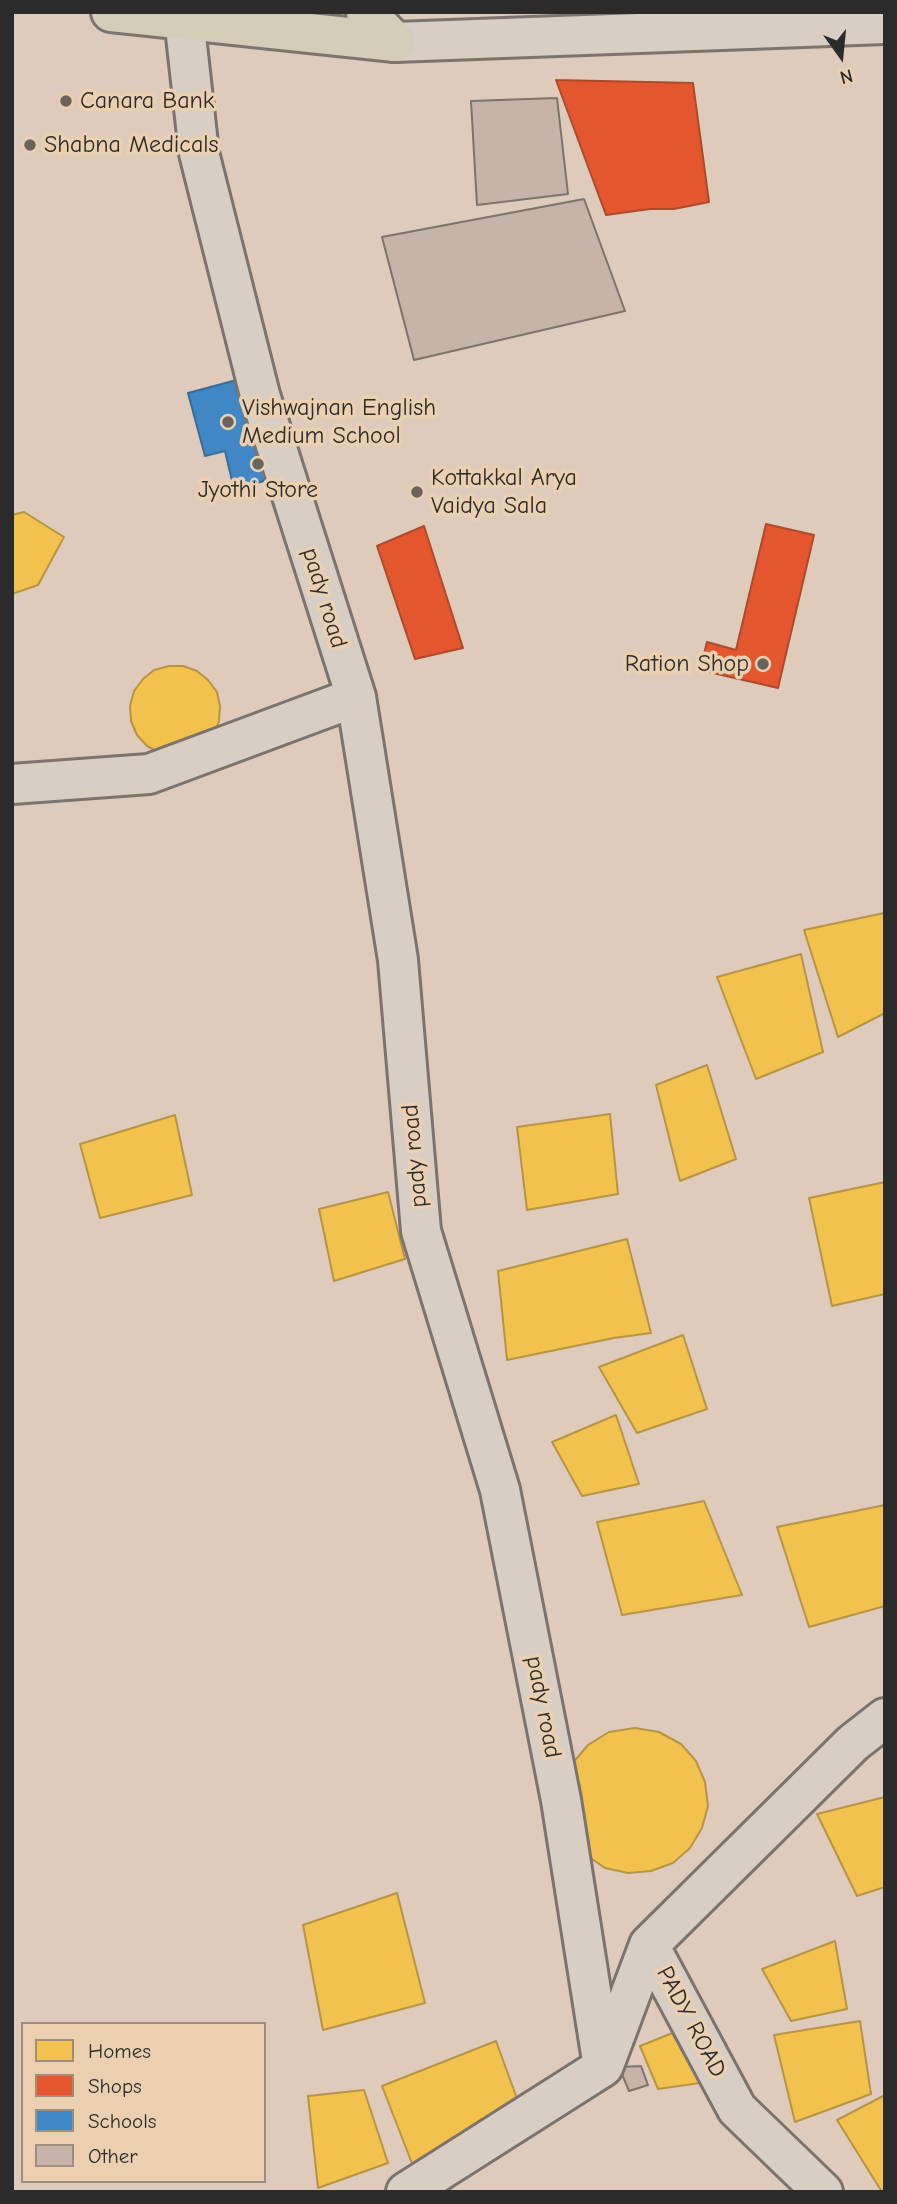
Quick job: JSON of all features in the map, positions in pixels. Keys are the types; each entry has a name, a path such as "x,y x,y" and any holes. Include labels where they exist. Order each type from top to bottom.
{"main road":[{"path":"111,12 395,42"},
{"path":"366,12 395,42"}],"street":[{"name":"pady road","path":"184,18 199,153 260,395 356,697 398,960 421,1231 500,1490 561,1800 603,2067"},
{"path":"395,42 885,24"},
{"path":"12,784 149,774 356,697"},
{"path":"649,1945 853,1743 885,1718"},
{"name":"PADY ROAD","path":"603,2067 649,1945"},
{"name":"PADY ROAD","path":"649,1945 737,2109 823,2192"},
{"path":"406,2192 603,2067"}],"building: Homes":[{"path":"24,512 64,537 38,585 12,594 12,515"},
{"path":"183,666 197,671 208,680 217,692 219,721 214,734 160,753 147,746 137,735 131,721 130,706 134,691 143,679 154,670"},
{"path":"884,913 885,1013 838,1037 804,930"},
{"path":"801,954 823,1052 756,1079 717,977"},
{"path":"707,1065 736,1159 680,1181 656,1085"},
{"path":"610,1114 618,1194 527,1210 517,1127"},
{"path":"175,1115 192,1195 100,1218 80,1144"},
{"path":"885,1182 885,1294 832,1306 809,1198"},
{"path":"388,1192 405,1259 334,1281 319,1209"},
{"path":"627,1239 651,1333 507,1360 498,1271"},
{"path":"683,1335 707,1409 637,1433 599,1367"},
{"path":"616,1415 639,1484 582,1496 552,1442"},
{"path":"704,1501 742,1595 622,1615 597,1522"},
{"path":"885,1505 885,1606 809,1627 777,1527"},
{"path":"635,1728 659,1732 681,1744 696,1761 705,1782 708,1806 702,1828 690,1848 673,1863 651,1871 628,1873 605,1868 586,1855 572,1764 588,1745 609,1732"},
{"path":"885,1797 885,1887 857,1896 817,1814"},
{"path":"397,1893 425,2003 323,2030 303,1925"},
{"path":"835,1941 847,2009 791,2021 762,1969"},
{"path":"860,2021 871,2094 795,2122 774,2035"},
{"path":"685,2028 714,2081 658,2089 640,2046"},
{"path":"496,2041 519,2104 413,2166 382,2086"},
{"path":"364,2090 388,2163 318,2188 308,2096"},
{"path":"885,2095 885,2192 882,2192 837,2120"}],"building: Shops":[{"path":"556,80 693,83 709,202 674,209 650,209 606,215"},
{"path":"766,524 814,535 778,688 700,670 707,642 736,650"},
{"path":"424,526 463,648 415,659 377,546"}],"building: Schools":[{"name":"Vishwajnan English Medium School","path":"248,377 275,478 234,489 225,451 205,456 188,393"}],"building: Other":[{"path":"557,98 568,194 477,205 471,101"},
{"path":"584,199 625,311 414,360 382,237"},
{"path":"641,2066 648,2085 629,2091 619,2067"}],"place":[{"name":"Canara Bank","path":"66,101"},
{"name":"Shabna Medicals","path":"30,145"},
{"name":"Vishwajnan English Medium School","path":"228,422"},
{"name":"Jyothi Store","path":"258,464"},
{"name":"Kottakkal Arya Vaidya Sala","path":"417,492"},
{"name":"Ration Shop","path":"763,664"}]}
